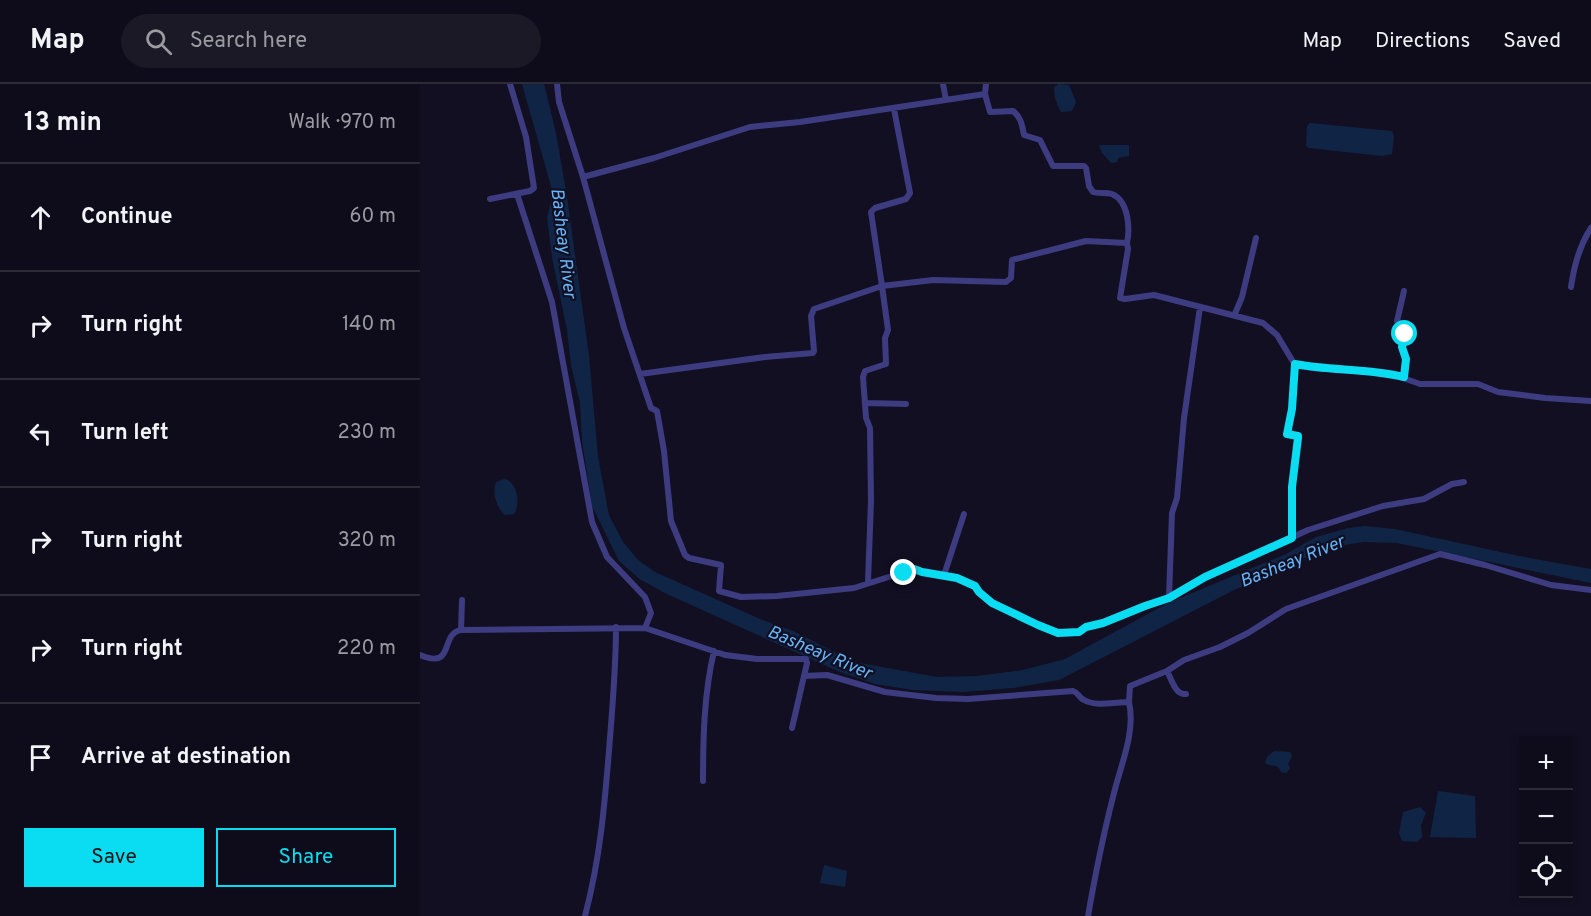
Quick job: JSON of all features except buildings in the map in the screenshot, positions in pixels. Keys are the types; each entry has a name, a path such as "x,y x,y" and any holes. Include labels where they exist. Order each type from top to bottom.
{"street":[{"path":"490,199 530,192 535,183 526,137 510,84"},
{"path":"557,84 559,102 583,177 624,328 651,408 657,411 671,521 685,555 689,558 721,565 719,591 741,597 777,596 854,588 914,569 957,578 975,586 992,603 1058,633 1079,632 1086,627 1103,623 1169,598 1205,577 1308,530 1383,506 1424,499 1452,484 1464,482"},
{"path":"942,84 946,100"},
{"path":"986,84 985,94 990,112 1013,111 1020,118 1024,135 1040,140 1053,166 1084,166 1089,186 1093,192 1112,194 1121,201 1126,213 1129,233 1120,298 1154,295 1263,323 1277,335 1295,364 1292,409 1287,434 1298,436 1292,487 1292,538"},
{"path":"583,177 654,158 750,127 985,94"},
{"path":"868,582 871,501 870,434 865,404 864,373 886,364 885,338 888,330 871,212 875,208 906,199 910,194 894,108"},
{"path":"517,194 552,302 592,522 607,557 645,597 651,613 645,628"},
{"path":"1571,287 1573,271 1583,241 1591,228"},
{"path":"1234,316 1242,297 1256,238"},
{"path":"640,374 765,357 813,353 811,316 814,309 882,286 933,280 1006,282 1011,278 1013,269 1011,260 1086,240 1127,243"},
{"path":"1404,291 1397,321 1406,329 1402,347 1406,359 1404,377"},
{"path":"1169,598 1172,513 1177,498 1185,407 1200,307"},
{"path":"1295,364 1312,368 1389,373 1420,384 1478,384 1498,392 1591,401"},
{"path":"865,404 906,404"},
{"path":"944,575 964,514"},
{"path":"1088,916 1113,795 1130,728 1132,716 1129,702 1130,686 1167,671 1184,660 1220,647 1248,633 1286,609 1440,554 1551,585 1591,591"},
{"path":"461,630 462,600"},
{"path":"585,916 596,871 606,802 616,667 616,627"},
{"path":"420,655 441,657 445,654 451,634 461,630 616,627 645,628 725,655 758,659 806,659 792,728"},
{"path":"703,781 704,720 708,676 714,651"},
{"path":"1167,671 1178,692 1182,695 1186,694"},
{"path":"804,676 827,675 885,692 936,698 968,699 1073,691 1084,700 1095,703 1129,702"}],"water":[{"name":"Basheay River","path":"522,84 544,84 556,133 589,356 598,457 609,515 623,542 638,560 655,572 760,619 793,631 854,662 937,677 977,676 1023,670 1065,659 1168,603 1286,554 1316,537 1348,528 1365,526 1395,529 1591,569 1591,583 1397,543 1364,542 1343,545 1313,554 1234,590 1059,680 1013,688 963,692 913,690 875,684 840,672 669,595 641,580 619,561 592,506 582,441 580,403 571,365 547,218 553,193"},
{"path":"1058,84 1069,85 1076,102 1072,111 1061,112 1054,91"},
{"path":"1310,123 1392,131 1394,136 1392,154 1382,156 1309,148 1306,146 1307,126"},
{"path":"1099,145 1129,145 1129,156 1118,158 1117,162 1111,163 1102,153"},
{"path":"504,479 515,488 517,504 514,514 505,515 496,500 494,491 496,482"},
{"path":"1274,751 1290,752 1292,756 1288,764 1290,768 1286,773 1281,772 1276,766 1265,763 1267,757"},
{"path":"1438,791 1475,796 1476,838 1430,837"},
{"path":"1420,807 1426,813 1421,825 1422,837 1417,842 1402,841 1399,833 1403,812"},
{"path":"824,865 847,871 845,887 820,883"}],"route":[{"path":"904,573 914,569 957,578 975,586 992,603 1058,633 1079,632 1086,627 1103,623 1169,598 1205,577 1292,538 1292,487 1298,436 1287,434 1292,409 1295,364 1312,368 1389,373 1404,377 1406,359 1402,347 1405,334"}]}
